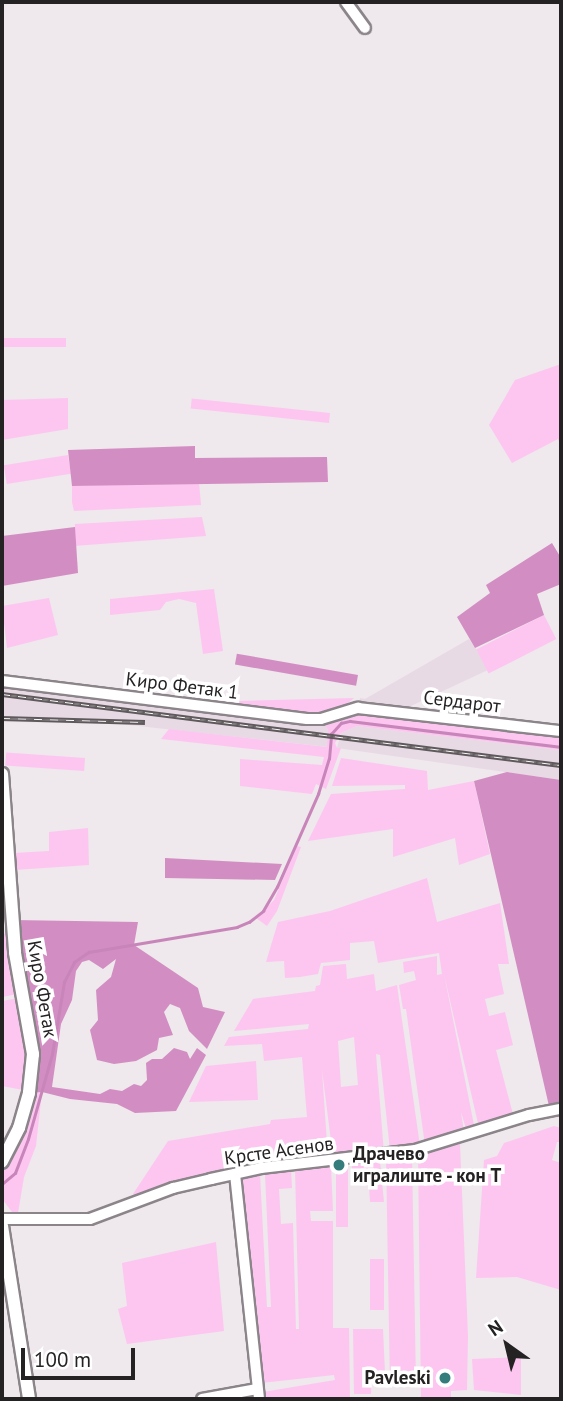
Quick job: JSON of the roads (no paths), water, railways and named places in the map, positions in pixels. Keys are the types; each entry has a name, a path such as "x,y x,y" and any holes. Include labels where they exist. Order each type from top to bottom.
{"main road":[{"name":"Киро Фетак","path":"2,775 15,953 33,1055 29,1093 19,1128 2,1162"},
{"path":"2,1226 29,1399"}],"street":[{"path":"346,2 365,28"},
{"name":"Киро Фетак 1","path":"2,681 307,719 358,709"},
{"name":"Сердарот","path":"358,709 561,731"},
{"name":"Крсте Асенов","path":"2,1219 90,1219 173,1188 261,1168 415,1150 529,1115 561,1109"},
{"path":"202,1399 258,1394 235,1174"}],"waterway":[{"path":"2,1184 15,1173 28,1139 52,1054 64,982 74,962 89,952 237,927 263,911 277,887 318,794 329,759 331,734 341,723 350,721 561,747"}],"railway":[{"path":"2,694 561,765"},
{"path":"2,718 145,722"}],"place":[{"name":"Драчево игралиште - кон T","path":"339,1165"},
{"name":"Pavleski","path":"445,1378"}]}
